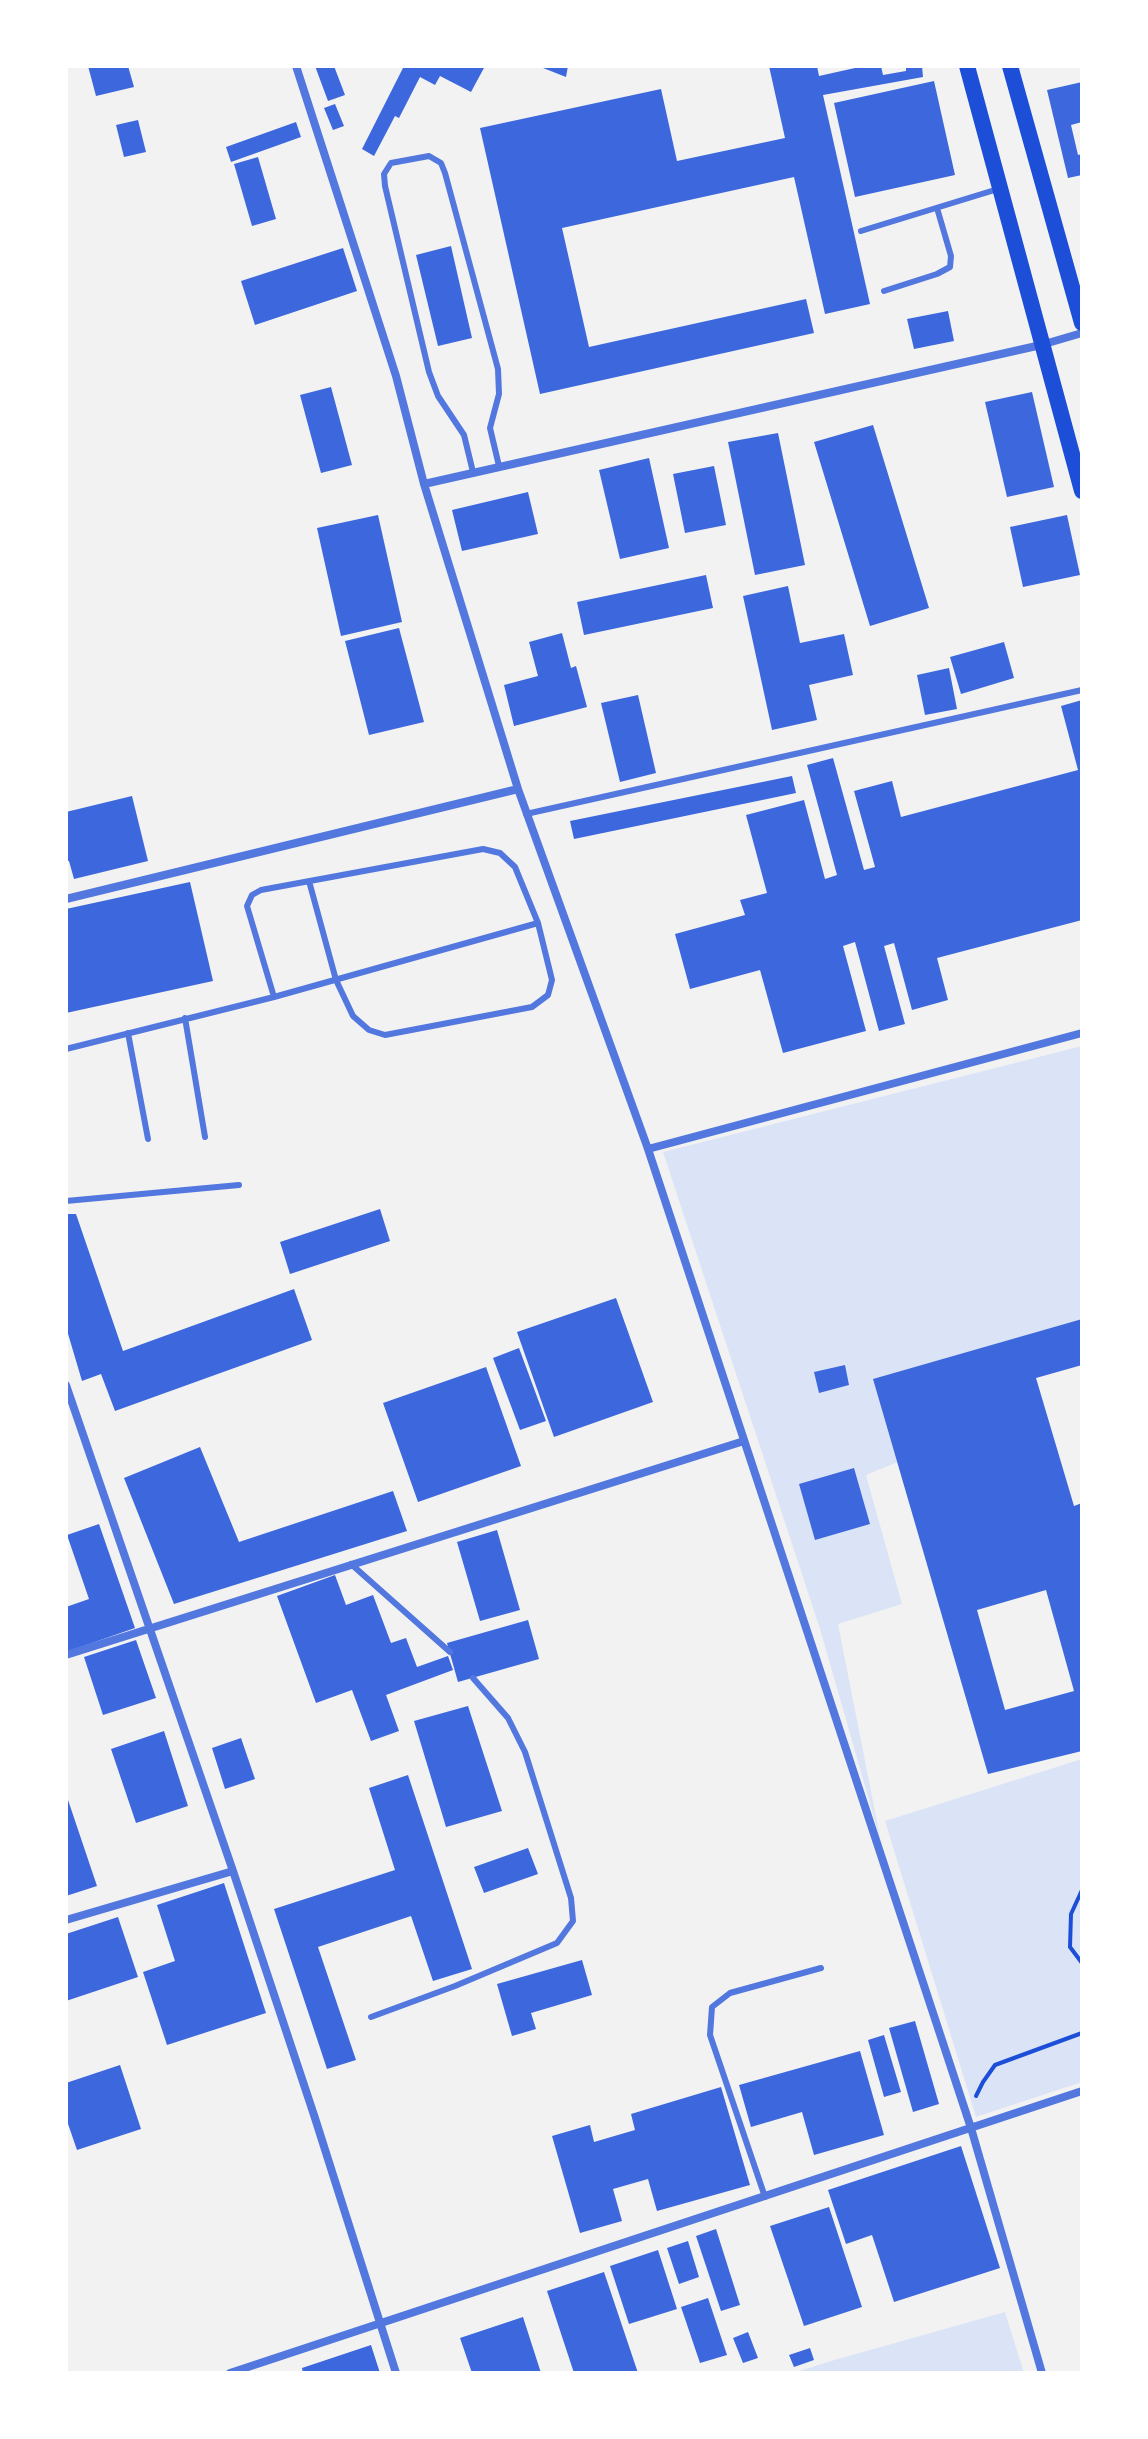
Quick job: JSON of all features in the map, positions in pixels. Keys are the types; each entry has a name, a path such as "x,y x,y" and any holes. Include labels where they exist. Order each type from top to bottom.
{"main road":[{"path":"967,66 1082,491"},
{"path":"1010,66 1082,323"}],"street":[{"path":"296,66 396,376 424,484 526,814 648,1149 971,2128 1042,2373"},
{"path":"424,484 1041,345 1082,333"},
{"path":"66,899 518,789"},
{"path":"648,1149 1082,1033"},
{"path":"66,1385 233,1871 382,2322 396,2373"},
{"path":"66,1655 744,1441"},
{"path":"66,1920 233,1871"},
{"path":"230,2373 1082,2091"}],"lane":[{"path":"473,472 464,435 438,396 429,372 385,186 384,174 391,163 429,156 441,163 445,173 498,369 499,394 490,428 499,466"},
{"path":"861,231 1001,188"},
{"path":"884,291 950,267 951,256 937,208"},
{"path":"526,814 1082,690"},
{"path":"274,997 247,906 252,895 261,890 309,881 483,849 500,853 515,867 538,923 552,980 548,995 532,1007 385,1035 369,1030 353,1016 336,980 309,881"},
{"path":"66,1049 274,997 538,923"},
{"path":"185,1018 205,1137"},
{"path":"128,1033 148,1139"},
{"path":"66,1201 239,1185"},
{"path":"351,1564 450,1652"},
{"path":"371,2017 557,1943 573,1921 571,1898 525,1752 508,1718 473,1678"},
{"path":"765,2197 710,2035 712,2007 730,1993 821,1968"}],"path":[{"path":"1082,1890 1071,1914 1070,1947 1082,1963"},
{"path":"963,2105 975,2100 995,2065 1082,2033"}],"shaded area":[{"path":"1082,1046 1082,1319 874,1379 898,1462 866,1475 902,1604 838,1624 881,1842 820,1629 663,1152"},
{"path":"1082,1759 1082,2082 976,2117 885,1821"},
{"path":"1005,2312 1024,2373 793,2373 831,2361"}],"building":[{"path":"88,66 128,66 134,87 96,96"},
{"path":"315,66 334,66 345,95 328,101"},
{"path":"404,66 485,66 471,92 440,76 435,85 420,77 399,118 395,116 374,156 362,149"},
{"path":"538,66 568,66 566,77"},
{"path":"769,66 817,66 819,76 864,66 881,66 883,75 906,71 906,66 922,66 923,77 823,95 870,304 825,314 794,177 562,228 589,347 806,299 814,333 540,394 480,128 661,89 677,161 785,138"},
{"path":"934,81 955,175 855,197 834,103"},
{"path":"1082,82 1082,122 1071,125 1078,155 1082,154 1082,175 1068,178 1047,90"},
{"path":"335,104 344,126 333,130 324,108"},
{"path":"138,120 146,152 124,157 116,125"},
{"path":"296,122 301,137 231,162 226,147"},
{"path":"258,157 276,219 252,226 234,164"},
{"path":"451,246 472,338 438,346 416,255"},
{"path":"343,248 357,291 255,325 241,281"},
{"path":"948,311 954,341 914,349 907,319"},
{"path":"331,387 352,465 321,473 300,395"},
{"path":"1032,392 1054,487 1007,497 985,402"},
{"path":"873,425 929,608 870,626 814,442"},
{"path":"778,433 805,565 755,575 728,442"},
{"path":"649,458 669,548 620,559 599,470"},
{"path":"714,466 726,525 685,533 673,474"},
{"path":"528,492 538,534 462,551 452,510"},
{"path":"378,515 402,622 341,636 317,528"},
{"path":"1067,515 1080,575 1023,587 1010,527"},
{"path":"706,575 713,608 584,635 577,602"},
{"path":"788,586 800,643 844,634 853,675 809,685 817,720 772,730 743,596"},
{"path":"399,628 424,722 369,735 345,641"},
{"path":"562,633 571,668 576,666 587,707 514,726 504,685 538,676 529,642"},
{"path":"1004,642 1014,678 961,694 950,657"},
{"path":"949,668 957,709 925,715 917,675"},
{"path":"638,695 656,773 620,782 601,703"},
{"path":"1082,700 1082,920 937,958 948,1000 912,1010 894,943 884,946 905,1024 879,1031 855,942 843,946 866,1031 783,1053 760,970 690,989 675,934 745,915 740,900 767,893 746,815 804,800 825,879 837,875 807,765 833,758 864,870 875,867 854,791 892,781 901,817 1078,770 1061,706"},
{"path":"792,776 796,793 574,839 570,821"},
{"path":"132,796 148,861 74,879 69,861 66,861 66,812"},
{"path":"190,882 213,981 66,1013 66,909"},
{"path":"380,1209 390,1241 290,1274 280,1242"},
{"path":"66,1214 76,1214 123,1351 294,1289 312,1340 115,1411 101,1374 82,1381 66,1327"},
{"path":"616,1298 653,1402 554,1437 517,1332"},
{"path":"1082,1319 1082,1365 1036,1378 1074,1506 1082,1503 1082,1751 988,1774 873,1379","holes":["1046,1590 1074,1691 1005,1710 977,1610"]},
{"path":"519,1348 546,1421 520,1430 493,1358"},
{"path":"845,1365 849,1385 819,1393 814,1372"},
{"path":"486,1367 521,1466 418,1502 383,1403"},
{"path":"200,1447 239,1542 393,1491 407,1531 174,1604 124,1478"},
{"path":"854,1468 870,1524 815,1540 799,1484"},
{"path":"99,1524 135,1628 66,1652 66,1607 89,1599 67,1535"},
{"path":"497,1530 520,1610 480,1621 457,1542"},
{"path":"335,1575 346,1605 373,1595 391,1643 406,1638 417,1667 448,1656 453,1670 386,1695 399,1731 371,1741 352,1690 316,1703 277,1596"},
{"path":"528,1620 539,1659 458,1682 447,1643"},
{"path":"136,1640 156,1698 103,1715 84,1657"},
{"path":"468,1706 502,1811 446,1827 414,1721"},
{"path":"164,1731 188,1806 136,1823 111,1749"},
{"path":"241,1738 255,1779 225,1789 212,1748"},
{"path":"408,1775 472,1969 433,1981 411,1916 318,1947 356,2060 327,2069 274,1909 395,1870 369,1788"},
{"path":"66,1794 97,1886 66,1896"},
{"path":"528,1848 538,1874 484,1893 474,1867"},
{"path":"224,1883 266,2013 167,2045 143,1972 175,1961 157,1905"},
{"path":"118,1917 138,1977 66,2001 66,1934"},
{"path":"582,1960 592,1995 531,2013 536,2029 512,2036 497,1984"},
{"path":"915,2021 939,2104 913,2112 889,2028"},
{"path":"884,2035 901,2092 884,2097 868,2040"},
{"path":"860,2051 884,2135 814,2155 802,2112 751,2127 739,2085"},
{"path":"120,2065 141,2129 77,2150 66,2118 66,2083"},
{"path":"721,2087 750,2185 657,2211 648,2179 613,2189 622,2221 580,2233 552,2136 590,2125 594,2142 635,2130 631,2114"},
{"path":"961,2146 1000,2268 894,2302 872,2235 846,2244 828,2190"},
{"path":"829,2207 862,2307 804,2326 770,2226"},
{"path":"716,2229 740,2305 721,2311 696,2236"},
{"path":"688,2241 699,2277 679,2284 667,2248"},
{"path":"658,2250 677,2309 629,2324 610,2266"},
{"path":"604,2272 638,2373 574,2373 547,2291"},
{"path":"708,2298 727,2355 700,2363 681,2307"},
{"path":"523,2317 541,2373 472,2373 460,2338"},
{"path":"748,2332 758,2358 743,2363 733,2338"},
{"path":"371,2345 380,2373 303,2373 302,2368"},
{"path":"810,2348 814,2360 794,2367 789,2355"}]}
